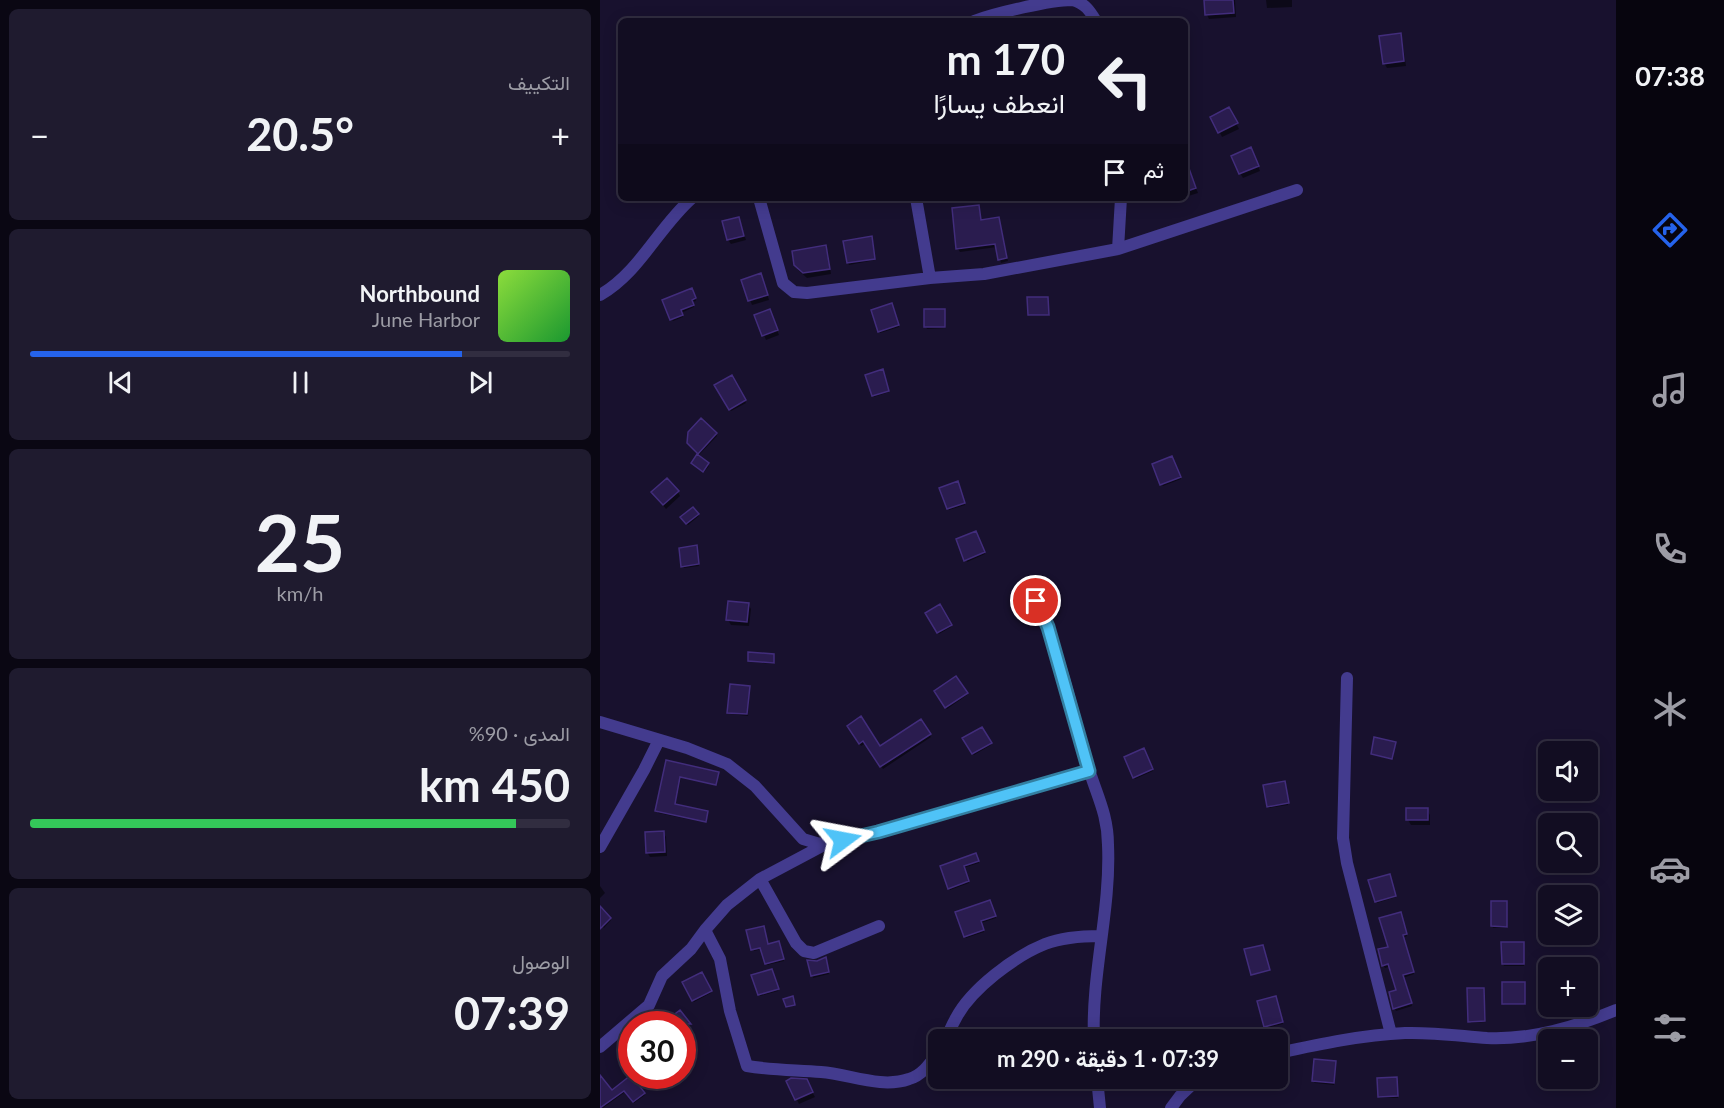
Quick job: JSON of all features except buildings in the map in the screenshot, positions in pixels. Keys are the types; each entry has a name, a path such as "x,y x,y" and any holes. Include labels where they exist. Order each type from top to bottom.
{"street":[{"path":"985,18 1049,0 1072,0 1088,8 1094,18"},
{"path":"760,201 783,283 794,292 807,293 984,274 1118,249 1297,190"},
{"path":"600,295 626,277 663,229 689,201"},
{"path":"917,201 930,278"},
{"path":"1118,249 1120,201"},
{"path":"1036,601 1048,627 1089,771 1106,819 1108,874 1094,989 1094,1029"},
{"path":"1347,678 1343,838 1347,863 1391,1034"},
{"path":"600,722 714,758 737,771 803,838 812,843 825,844"},
{"path":"600,847 639,780 659,740"},
{"path":"600,1047 648,1005 660,978 692,949 727,905 760,879 825,844 878,832 1089,771"},
{"path":"802,856 803,838"},
{"path":"760,879 796,944 804,951 814,952 839,944 879,926"},
{"path":"705,930 720,959 730,1011 747,1066 845,1075 878,1082 895,1082 919,1075 928,1064"},
{"path":"951,1029 956,1017 980,987 1013,962 1054,941 1100,936"},
{"path":"1288,1051 1391,1034 1519,1037 1583,1023 1616,1010"},
{"path":"1098,1089 1100,1108"},
{"path":"1171,1108 1187,1089"}],"route":[{"path":"843,840 1089,771 1048,627 1036,601"}]}
